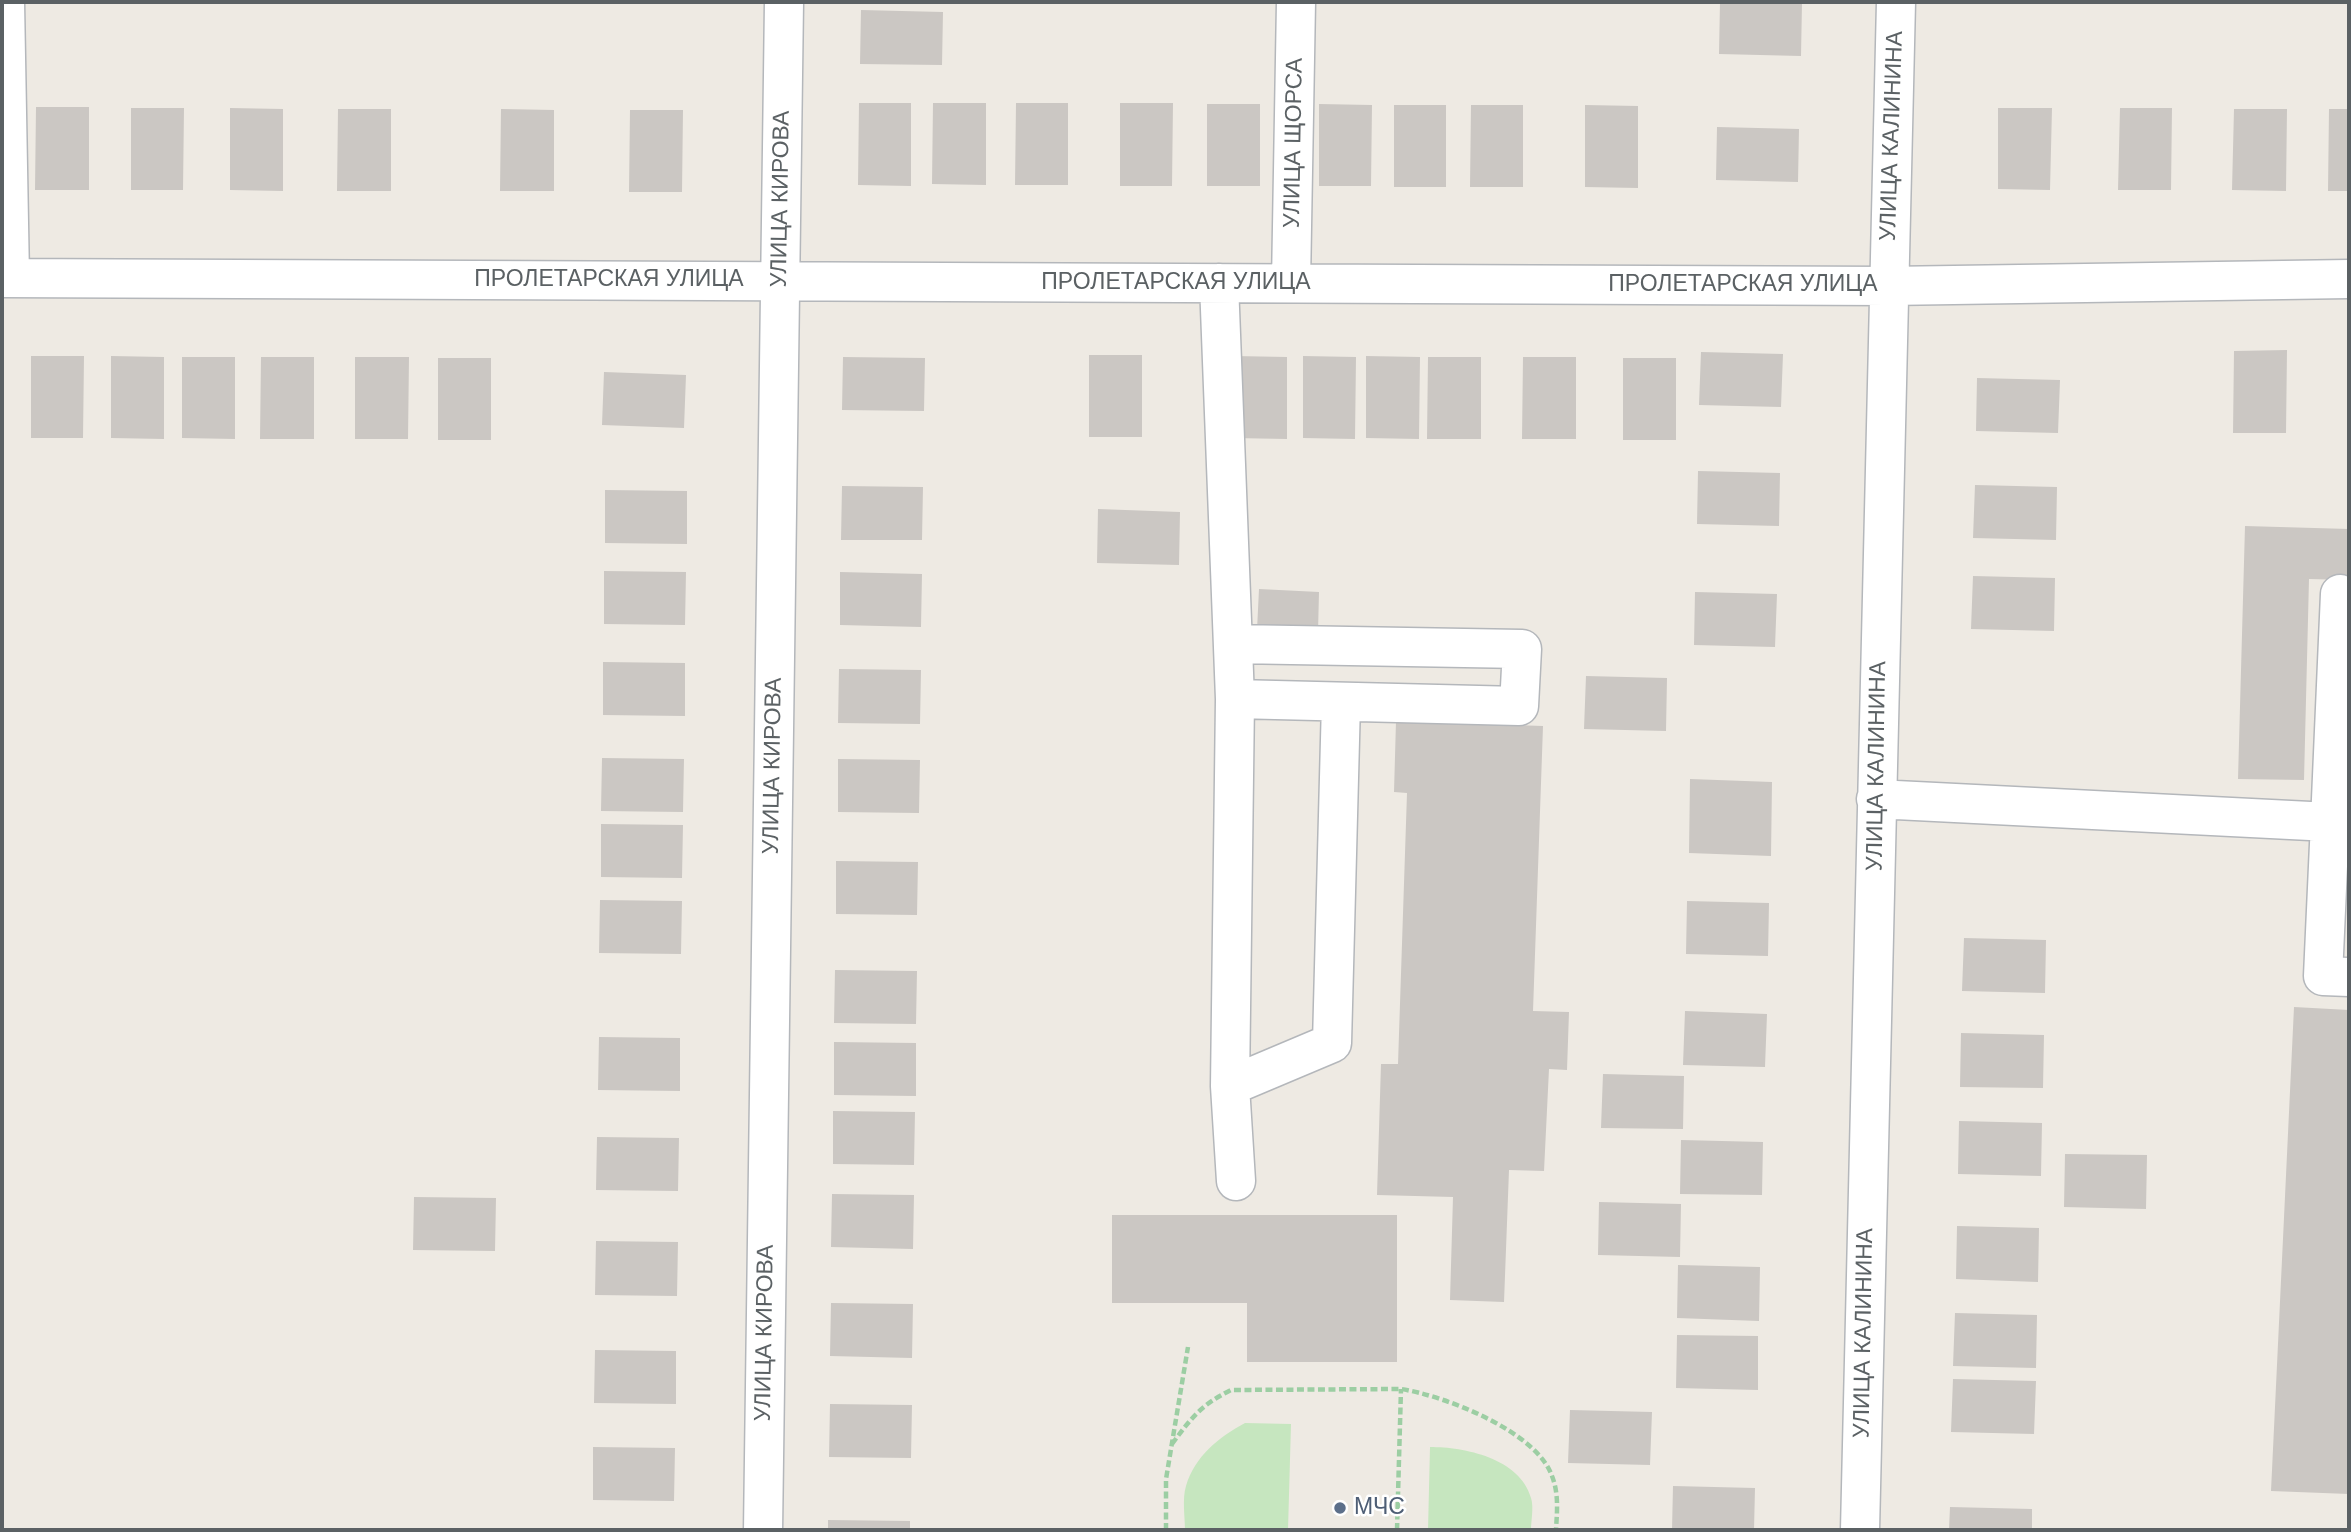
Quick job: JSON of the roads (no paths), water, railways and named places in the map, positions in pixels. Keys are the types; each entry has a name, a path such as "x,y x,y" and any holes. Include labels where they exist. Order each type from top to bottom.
{"street":[{"path":"5,2 6,278"},
{"name":"УЛИЦА КИРОВА","path":"762,1530 784,2"},
{"name":"УЛИЦА ЩОРСА","path":"1291,284 1296,2"},
{"name":"УЛИЦА КАЛИНИНА","path":"1860,1530 1896,2"},
{"name":"ПРОЛЕТАРСКАЯ УЛИЦА","path":"6,278 1888,286 2349,279"},
{"path":"1219,283 1234,644 1230,1086 1236,1181"},
{"path":"2340,594 2323,976 2349,977"},
{"path":"1234,644 1522,649 1519,706 1235,699"},
{"path":"1230,1086 1332,1043 1341,702"},
{"path":"1876,799 2330,822"}],"place":[{"name":"МЧС","path":"1340,1508"}]}
